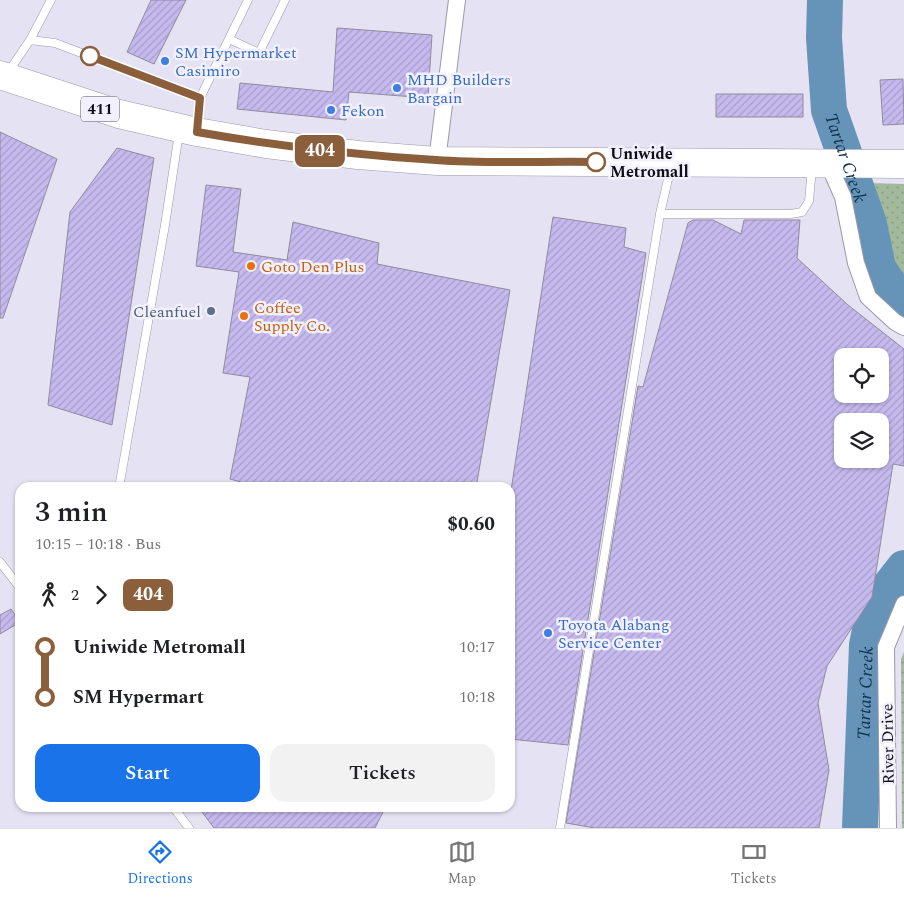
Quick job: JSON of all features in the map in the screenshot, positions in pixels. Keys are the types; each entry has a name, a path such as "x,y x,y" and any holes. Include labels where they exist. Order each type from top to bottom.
{"highway":[{"name":"411","path":"2,76 119,114 188,130 266,144 340,153 437,160 894,164"}],"street":[{"path":"437,160 457,0"},
{"path":"826,164 843,197 856,263 868,297 895,322 904,327"},
{"name":"River Drive","path":"888,828 886,647 904,604"}],"lane":[{"path":"2,76 30,40 51,0"},
{"path":"119,482 165,225 188,130 200,98 248,0"},
{"path":"229,39 259,53 284,0"},
{"path":"30,40 55,43 200,98"},
{"path":"560,828 660,214 672,162"},
{"path":"660,214 791,214 802,212 826,164"},
{"path":"0,562 15,580"},
{"path":"177,812 189,828"}],"green space":[{"path":"868,183 904,184 904,298 892,290 886,273"},
{"path":"904,652 904,828 902,828 901,659"}],"building":[{"name":"SM Hypermarket Casimiro","path":"151,0 186,0 154,64 127,52"},
{"path":"337,28 432,35 428,98 349,92 346,120 237,109 240,83 333,92"},
{"path":"903,79 904,124 883,125 880,80"},
{"path":"716,94 803,94 803,117 716,117"},
{"path":"0,132 57,159 3,318 0,318"},
{"path":"117,148 154,158 112,425 48,405 70,212"},
{"path":"206,185 241,189 233,252 287,260 293,222 379,243 377,264 510,290 477,482 241,482 230,479 250,377 223,373 239,272 196,266"},
{"name":"Toyota Alabang Service Center","path":"553,217 626,228 624,247 646,253 568,745 515,740 515,482 512,482"},
{"name":"Uniwide Metromall","path":"693,220 713,220 741,234 744,220 800,220 797,258 848,305 904,349 904,466 893,464 872,597 827,666 818,703 829,770 819,828 595,828 566,823 638,386 643,387 688,223"},
{"path":"11,609 15,615 15,625 0,634 0,615"},
{"path":"202,812 383,812 375,828 214,828"}],"waterway":[{"name":"Tartar Creek","path":"825,0 824,38 829,110 869,224 878,268 904,307"},
{"name":"Tartar Creek","path":"860,828 867,645 875,605 904,568"}],"bus line":[{"name":"404","path":"90,56 200,98 197,132 266,144 358,155 437,160 596,162"}],"place":[{"name":"SM Hypermarket Casimiro","path":"165,61"},
{"name":"MHD Builders Bargain","path":"397,88"},
{"name":"Fekon","path":"331,110"},
{"name":"Uniwide Metromall","path":"596,162"},
{"name":"Goto Den Plus","path":"251,266"},
{"name":"Cleanfuel","path":"211,311"},
{"name":"Coffee Supply Co.","path":"244,316"},
{"name":"Toyota Alabang Service Center","path":"548,633"}]}
